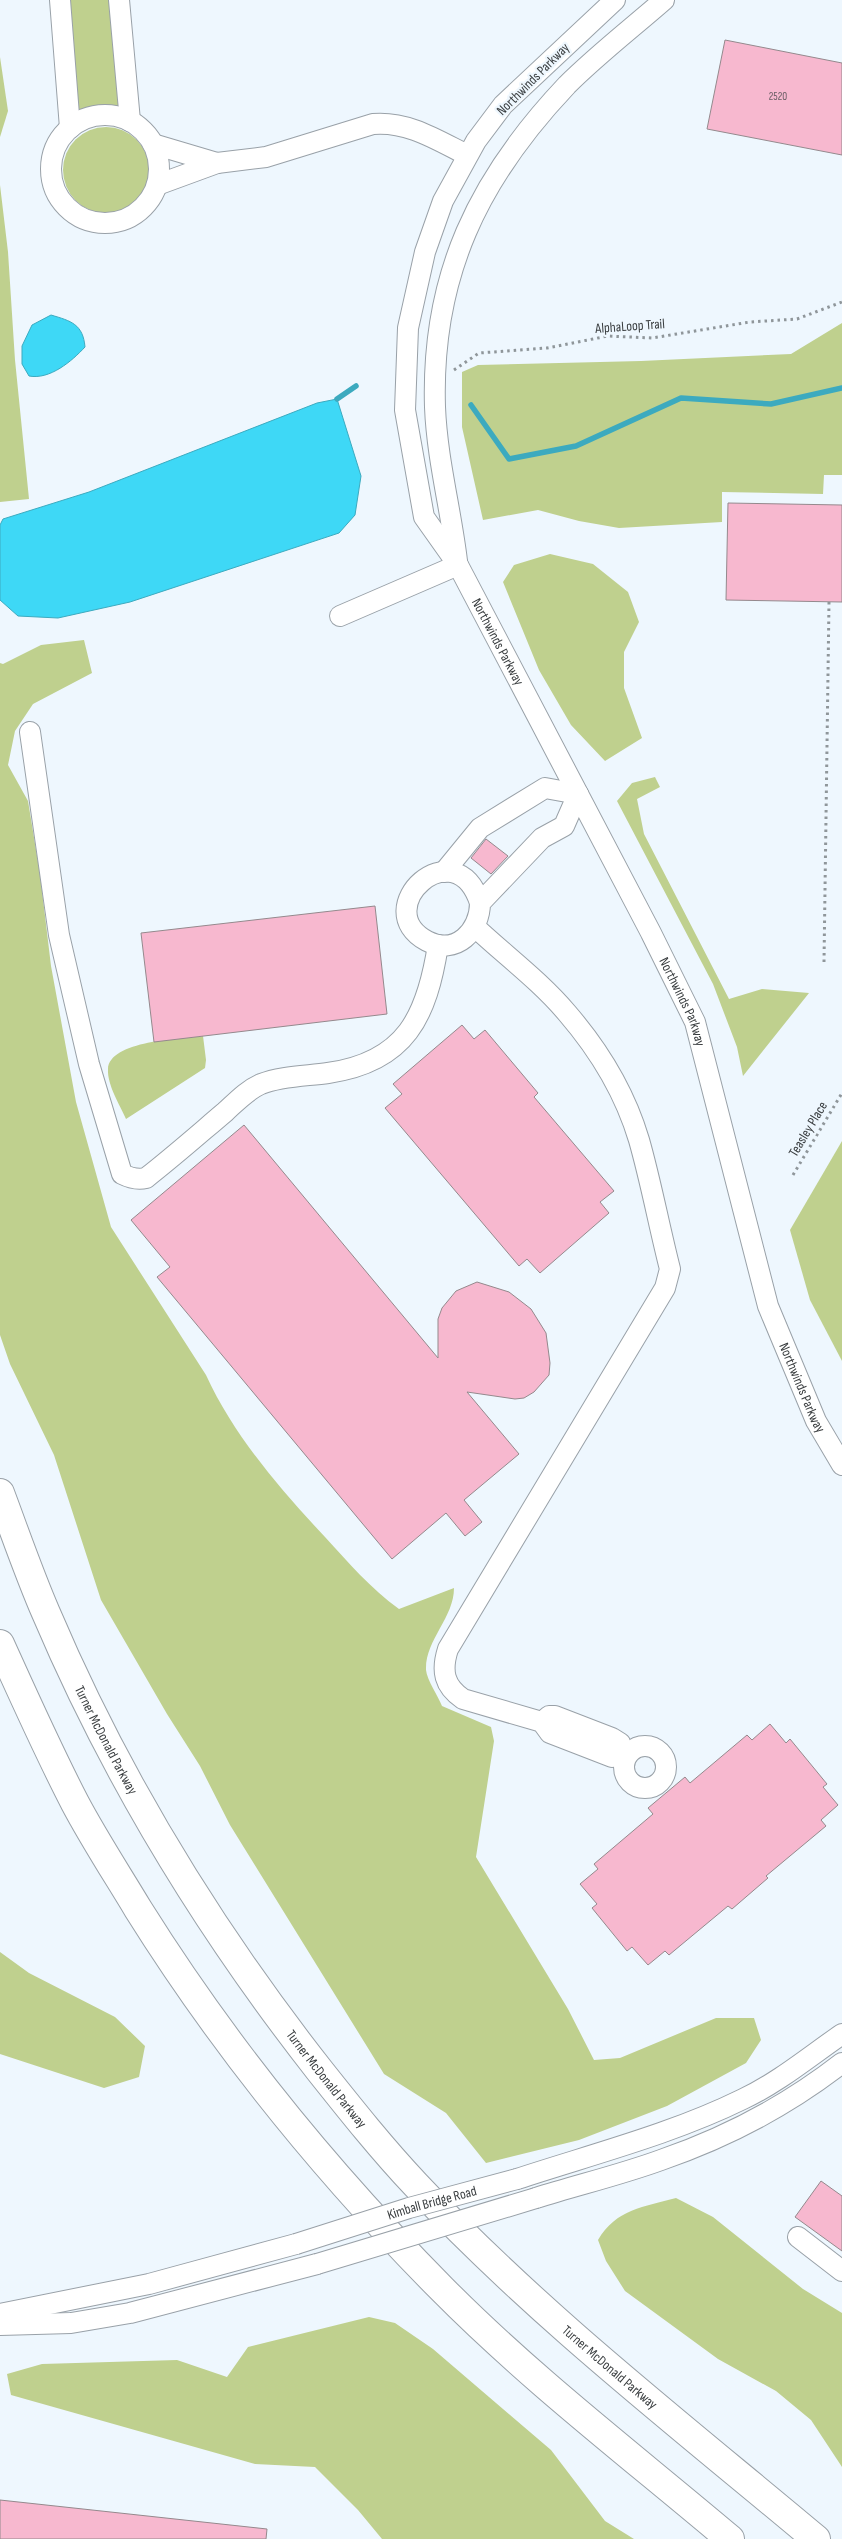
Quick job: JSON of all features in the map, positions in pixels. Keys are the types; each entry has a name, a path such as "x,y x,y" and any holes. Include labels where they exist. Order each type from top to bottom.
{"highway":[{"name":"Turner McDonald Parkway","path":"0,1493 46,1613 90,1708 129,1785 244,1972 303,2049 358,2119 414,2183 462,2232 571,2333 816,2539"},
{"path":"0,1644 76,1804 118,1877 162,1948 210,2017 310,2147 362,2206 443,2290 495,2339 730,2539"}],"street":[{"path":"60,0 70,128"},
{"path":"119,0 130,121"},
{"name":"Northwinds Parkway","path":"615,0 504,105 467,155 443,201 425,252 408,328 405,410 424,517 458,565 651,933 695,1022 768,1306 816,1421 842,1465"},
{"name":"Northwinds Parkway","path":"458,565 451,514 442,471 435,407 438,332 455,261 472,215 496,173 530,128 568,84 664,0"},
{"path":"99,115 115,115 130,121 144,130 153,144 159,171 157,185 150,200 138,212 123,220 107,223 90,222 75,214 63,203 54,189 51,172 52,156 59,140 70,128 84,119 99,115"},
{"path":"157,185 217,163 266,157 373,124 390,122 416,129 467,155"},
{"path":"153,144 217,163"},
{"path":"340,616 458,565"},
{"path":"30,732 58,935 89,1064 122,1174 138,1180 146,1178 259,1085 350,1070 366,1065 388,1052 402,1041 419,1016 434,972 438,945"},
{"path":"444,872 480,828 545,788 578,794 564,826 542,838 480,903"},
{"path":"444,872 459,875 468,881 476,891 480,903 480,916 476,928 468,937 457,943 438,945 421,938 413,929 408,918 407,906 410,895 424,877 444,872"},
{"path":"476,928 547,991 567,1013 591,1043 616,1083 639,1140 670,1269 665,1288 448,1649 444,1659 444,1677 452,1690 464,1699 542,1722 550,1733 612,1757 624,1754"},
{"name":"Kimball Bridge Road","path":"0,2314 149,2284 214,2268 409,2208 517,2179 691,2122 744,2099 768,2085 842,2034"},
{"name":"Kimball Bridge Road","path":"0,2325 71,2323 130,2313 317,2264 661,2160 742,2126 812,2086 842,2063"},
{"path":"798,2238 842,2271"}],"path":[{"name":"AlphaLoop Trail","path":"451,371 479,353 547,348 608,336 652,338 750,322 797,319 842,302"},
{"path":"824,962 829,602"},
{"name":"Teasley Place","path":"793,1175 842,1093"}],"green space":[{"path":"66,0 113,0 120,109 101,107 81,113 77,111"},
{"path":"0,57 8,111 0,137"},
{"path":"106,127 122,130 130,134 142,146 146,154 149,170 146,186 142,194 130,206 122,210 106,213 90,210 82,206 70,194 66,186 63,170 66,154 70,146 82,134 90,130"},
{"path":"0,185 8,252 15,360 29,499 0,502"},
{"path":"842,323 842,475 824,475 823,494 722,492 722,522 619,528 579,521 538,510 483,520 462,427 462,372 478,365 641,361 791,354"},
{"path":"550,554 593,564 628,592 639,622 624,652 624,688 642,738 605,761 571,725 539,670 503,582 514,565"},
{"path":"84,640 92,673 33,704 15,731 8,765 28,801 40,874 51,966 76,1102 111,1227 206,1375 217,1398 244,1440 291,1500 351,1566 399,1609 454,1588 453,1599 430,1649 426,1670 430,1683 442,1706 491,1727 494,1741 476,1857 568,2009 594,2060 620,2058 716,2018 754,2018 761,2040 746,2063 667,2106 579,2140 486,2163 446,2113 384,2074 230,1825 200,1766 167,1714 101,1600 54,1455 10,1364 0,1335 0,663 3,664 41,645"},
{"path":"655,777 660,787 637,799 644,834 729,999 762,989 809,993 743,1076 737,1047 713,984 617,801 632,783"},
{"path":"203,1036 205,1068 126,1119 114,1095 108,1075 108,1069 112,1060 120,1052 148,1043"},
{"path":"842,1141 842,1361 810,1300 790,1230"},
{"path":"0,1952 29,1973 115,2017 145,2046 139,2077 104,2088 0,2054"},
{"path":"676,2198 713,2217 803,2289 842,2313 842,2467 811,2420 776,2391 718,2359 625,2291 606,2261 598,2240 613,2222 622,2215 642,2207"},
{"path":"369,2317 395,2323 433,2349 551,2450 605,2521 634,2539 382,2539 358,2510 315,2467 255,2464 11,2395 7,2374 42,2364 177,2360 227,2377 248,2347"}],"water":[{"path":"51,315 64,319 79,328 85,347 74,358 53,372 45,375 29,376 22,364 22,346 32,325"},
{"path":"337,399 361,476 355,515 339,533 130,602 58,618 18,616 0,600 0,525 3,519 89,492 317,403"}],"building":[{"path":"725,40 842,63 842,155 707,129"},
{"path":"728,503 842,505 842,602 726,600"},
{"path":"486,839 508,856 491,874 471,858"},
{"path":"375,906 387,1014 154,1042 141,933"},
{"path":"462,1025 474,1039 485,1030 538,1093 534,1097 614,1191 600,1202 609,1213 540,1273 527,1259 519,1266 385,1108 402,1094 393,1084"},
{"path":"244,1125 438,1358 438,1319 442,1308 456,1291 477,1282 509,1292 531,1309 546,1333 550,1363 549,1375 534,1392 524,1398 515,1399 467,1392 519,1454 464,1500 482,1522 465,1536 446,1513 392,1559 157,1277 170,1267 131,1220"},
{"path":"770,1724 786,1743 790,1739 827,1784 823,1787 838,1805 821,1820 826,1826 766,1876 768,1878 732,1909 728,1906 669,1955 665,1951 648,1965 632,1947 627,1951 592,1908 597,1904 580,1884 598,1869 594,1864 653,1814 648,1808 685,1777 690,1783 747,1735 752,1740"},
{"path":"821,2181 842,2196 842,2251 795,2217"},
{"path":"0,2500 267,2529 266,2539 0,2539"}],"waterway":[{"path":"337,399 356,386"},
{"path":"471,405 509,459 576,446 681,398 771,404 842,388"}]}
